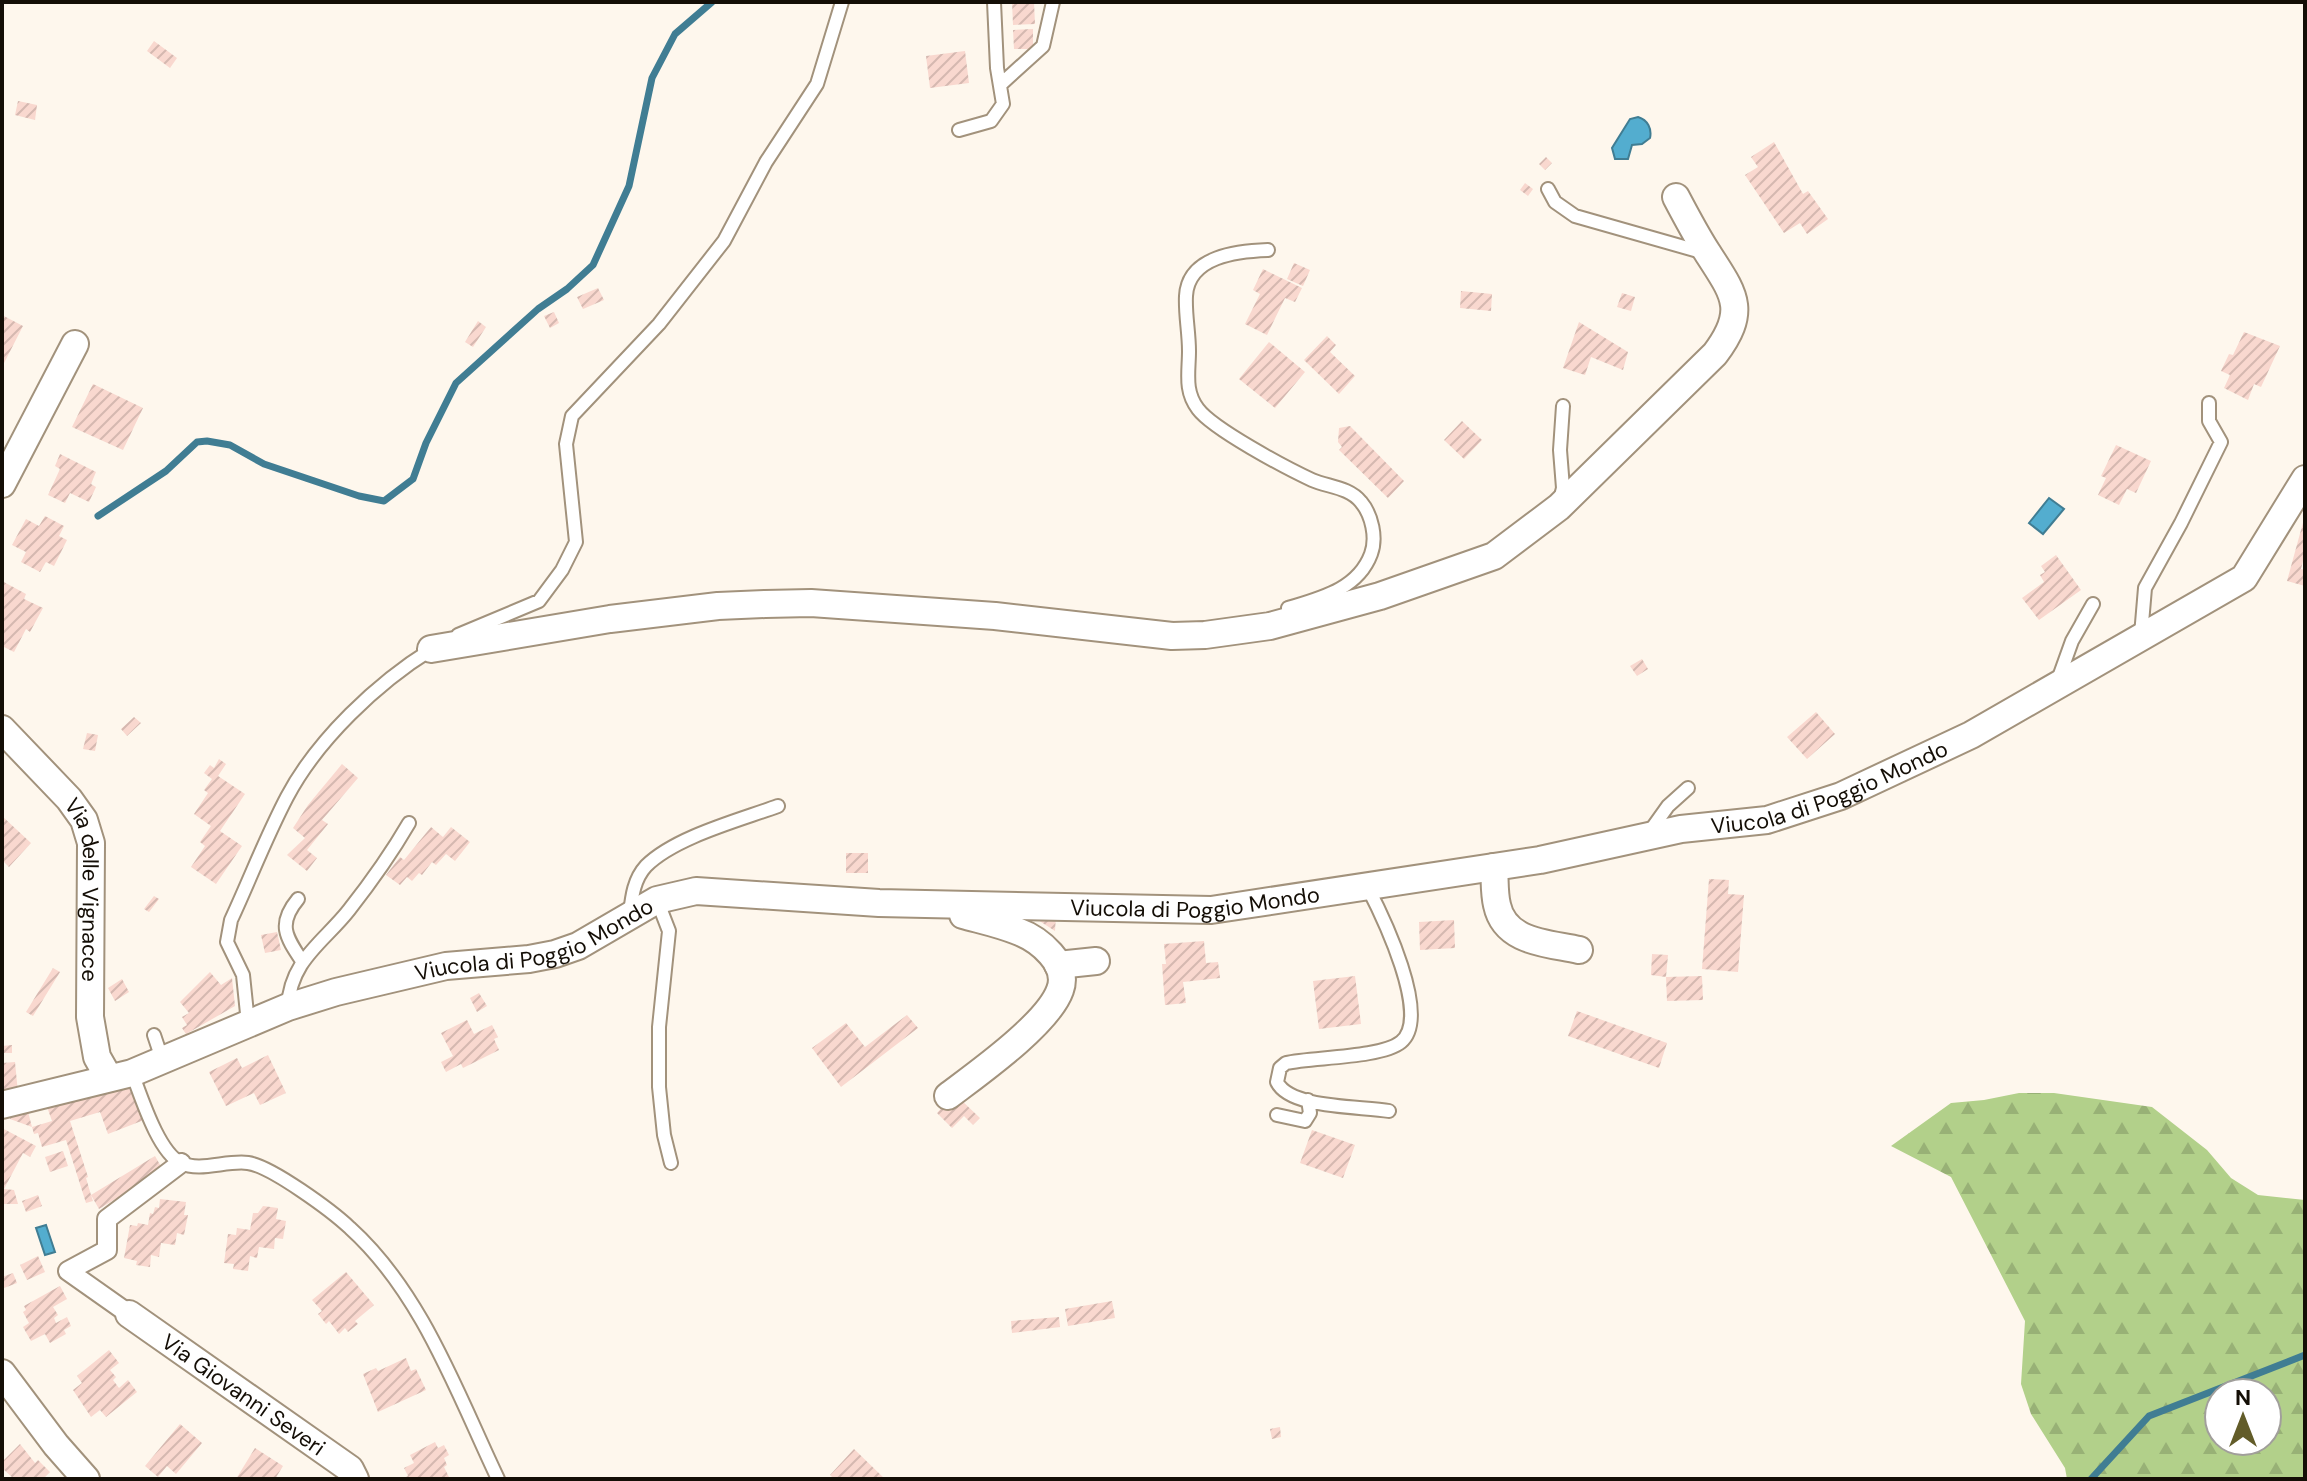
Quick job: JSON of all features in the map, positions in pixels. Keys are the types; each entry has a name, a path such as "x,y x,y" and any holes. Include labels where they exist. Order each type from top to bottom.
{"street":[{"path":"431,649 610,619 718,606 811,603 995,616 1172,636 1205,635 1270,626 1380,596 1494,556 1559,507 1724,343 1733,318 1733,293 1676,197"},
{"path":"2,484 75,344"},
{"name":"Viucola di Poggio Mondo","path":"2,1105 120,1076 158,1047 248,1023 288,1007 446,966 555,954 578,946 657,900 696,891 898,903 1211,910 1494,867 1681,829 1767,820 1841,796 1971,735 2244,578 2305,479"},
{"name":"Via delle Vignacce","path":"2,729 69,799 84,820 91,843 90,1017 97,1057 120,1076"},
{"path":"1494,867 1497,908 1511,932 1530,940 1579,950"},
{"path":"898,903 955,913 1016,930 1044,948 1062,971 1061,989 1045,1014 996,1059 948,1096"},
{"path":"1058,965 1096,961"},
{"path":"129,1314 68,1271 107,1250 107,1219 181,1163"},
{"name":"Via Giovanni Severi","path":"129,1314 350,1469 355,1479"},
{"path":"2,1373 86,1479"}],"lane":[{"path":"248,1023 243,975 227,942 231,920 288,794 336,727 411,662 451,638 539,601 562,570 576,542 566,444 572,416 659,324 724,241 766,162 817,84 842,2"},
{"path":"959,130 991,121 1003,104 994,2"},
{"path":"1000,85 1043,46 1053,2"},
{"path":"1548,189 1555,202 1575,216 1708,253"},
{"path":"1172,636 1256,618 1332,593 1353,581 1373,548 1372,526 1360,500 1342,489 1314,481 1212,423 1195,406 1190,396 1186,324 1186,292 1190,280 1197,270 1215,259 1251,250 1268,250"},
{"path":"2141,638 2145,588 2221,442 2209,421 2209,403"},
{"path":"1559,507 1563,488 1560,450 1563,406"},
{"path":"2055,687 2072,641 2093,604"},
{"path":"1646,836 1668,806 1688,788"},
{"path":"630,916 633,889 644,867 671,847 778,806"},
{"path":"288,1007 289,995 302,961 359,897 389,857 409,823"},
{"path":"1367,886 1397,952 1411,1007 1410,1023 1401,1042 1389,1047 1364,1054 1286,1063 1277,1076 1284,1092 1318,1104 1389,1111"},
{"path":"298,899 286,918 285,928 287,939 302,961"},
{"path":"657,900 669,931 659,1027 659,1087 664,1135 671,1163"},
{"path":"120,1076 167,1151 181,1163 251,1163 289,1182 348,1225 382,1259 444,1364 498,1479"},
{"path":"1277,1115 1305,1121 1310,1113 1308,1100"}],"green space":[{"path":"2019,1093 2054,1093 2152,1107 2207,1150 2231,1178 2258,1195 2305,1200 2305,1479 2067,1479 2065,1468 2031,1414 2021,1384 2025,1321 1951,1177 1891,1146 1951,1103"}],"water":[{"path":"1638,117 1648,125 1650,138 1642,144 1632,145 1628,159 1615,159 1612,148 1630,119"},
{"path":"2049,498 2064,509 2043,534 2029,523"},
{"path":"46,1225 55,1252 45,1255 36,1228"}],"building":[{"path":"1012,2 1034,2 1035,24 1013,25"},
{"path":"1033,29 1033,49 1014,49 1013,30"},
{"path":"154,41 177,58 170,68 147,51"},
{"path":"965,51 969,83 930,88 926,56"},
{"path":"18,101 37,105 35,120 15,115"},
{"path":"1774,142 1803,194 1808,191 1828,219 1807,234 1800,223 1784,233 1745,175 1758,167 1751,157"},
{"path":"1546,157 1552,163 1545,170 1539,164"},
{"path":"1525,183 1533,189 1528,196 1520,190"},
{"path":"1294,263 1310,270 1303,286 1287,279"},
{"path":"1263,269 1302,288 1295,302 1285,298 1267,335 1245,324 1260,294 1253,290"},
{"path":"598,288 604,300 583,309 577,297"},
{"path":"1461,291 1492,294 1491,311 1460,308"},
{"path":"1622,293 1635,297 1631,311 1617,307"},
{"path":"554,312 559,323 550,328 544,316"},
{"path":"2,315 23,326 2,367"},
{"path":"478,321 486,327 473,347 465,342"},
{"path":"1579,322 1628,352 1623,370 1591,357 1585,375 1563,368"},
{"path":"2244,332 2280,346 2261,387 2254,384 2248,400 2224,388 2230,375 2221,371"},
{"path":"1327,336 1336,345 1330,352 1355,376 1339,394 1304,360"},
{"path":"1269,342 1305,372 1275,408 1239,379"},
{"path":"93,384 143,408 123,450 72,427"},
{"path":"1462,421 1482,440 1464,459 1444,440"},
{"path":"1350,426 1404,481 1388,498 1339,450 1342,447 1338,442 1339,428"},
{"path":"2116,445 2151,461 2136,493 2127,489 2119,505 2098,495 2106,478 2101,476"},
{"path":"60,454 96,472 91,484 96,487 89,502 70,493 65,503 48,495 60,469 55,466"},
{"path":"45,516 64,526 59,536 67,540 54,566 46,562 40,572 21,562 26,552 12,545 26,519 39,526"},
{"path":"2304,519 2305,562 2301,569 2305,570 2305,586 2287,581"},
{"path":"2056,555 2081,590 2039,620 2022,598 2044,582 2040,575 2045,572 2041,566"},
{"path":"2,581 26,594 24,599 43,608 30,632 26,629 14,652 2,646"},
{"path":"1642,659 1648,669 1637,676 1630,666"},
{"path":"1816,712 1835,734 1807,759 1787,737"},
{"path":"134,717 141,723 127,736 121,729"},
{"path":"87,733 98,735 95,751 83,749"},
{"path":"219,759 226,764 218,776 245,794 220,831 242,846 216,884 191,867 205,846 200,842 211,826 194,814 208,793 204,790 212,779 204,773 210,765 214,768"},
{"path":"342,764 358,778 322,820 328,824 307,850 317,858 307,871 287,855 305,838 293,828"},
{"path":"2,816 31,843 9,867 2,860"},
{"path":"431,827 443,837 451,827 470,842 455,861 446,854 436,865 432,862 422,875 419,873 412,881 407,877 400,885 386,875 400,857 404,860"},
{"path":"846,853 868,853 868,873 846,873"},
{"path":"1709,879 1729,880 1728,894 1744,895 1738,972 1702,969"},
{"path":"154,896 159,899 149,912 144,909"},
{"path":"1020,912 1056,915 1055,931 1038,920 1023,918 1019,923 1013,920"},
{"path":"1454,920 1455,948 1420,950 1419,922"},
{"path":"277,932 281,950 265,953 261,935"},
{"path":"1204,941 1206,963 1218,962 1220,978 1183,982 1186,1003 1165,1005 1164,944"},
{"path":"1652,954 1668,955 1666,977 1651,975"},
{"path":"53,968 60,972 33,1016 26,1012"},
{"path":"210,972 221,985 232,978 235,1006 186,1034 182,1028 187,1025 182,1017 189,1013 180,1002"},
{"path":"1355,976 1361,1024 1319,1029 1313,981"},
{"path":"1702,976 1703,1000 1667,1001 1666,977"},
{"path":"122,979 129,992 115,1001 108,988"},
{"path":"479,993 487,1006 477,1012 470,998"},
{"path":"1577,1011 1667,1043 1659,1068 1568,1036"},
{"path":"907,1015 918,1028 841,1087 812,1048 846,1023 865,1047"},
{"path":"467,1020 474,1034 492,1025 498,1037 494,1039 499,1050 463,1068 461,1064 446,1072 441,1062 453,1056 441,1033"},
{"path":"12,1045 12,1053 2,1053 2,1046"},
{"path":"268,1055 286,1093 260,1105 254,1093 226,1106 209,1072 237,1058 242,1068"},
{"path":"15,1062 18,1093 2,1096 2,1063"},
{"path":"131,1084 144,1120 108,1134 100,1112 70,1121 93,1201 86,1203 66,1140 42,1147 38,1133 34,1134 32,1127 52,1121 45,1101 94,1093 95,1097"},
{"path":"959,1098 980,1118 973,1125 964,1116 952,1128 937,1113 948,1101"},
{"path":"26,1104 32,1127 10,1119 12,1107"},
{"path":"2,1128 36,1146 30,1157 23,1153 4,1189 14,1190 18,1204 2,1204"},
{"path":"1312,1130 1355,1145 1343,1178 1300,1163"},
{"path":"63,1151 68,1166 50,1172 45,1157"},
{"path":"155,1156 163,1170 99,1209 91,1195"},
{"path":"38,1195 42,1206 26,1212 22,1201"},
{"path":"160,1199 186,1202 184,1215 188,1215 184,1235 177,1233 175,1245 161,1243 159,1257 151,1255 150,1267 136,1265 137,1261 124,1258 130,1225 148,1225 150,1213 153,1214 155,1207 159,1208"},
{"path":"263,1206 278,1208 276,1219 286,1221 283,1239 275,1238 274,1249 259,1247 257,1258 250,1256 248,1271 233,1269 234,1264 224,1263 228,1234 236,1235 237,1228 250,1230 253,1213 258,1213"},
{"path":"38,1256 45,1272 27,1280 20,1265"},
{"path":"346,1272 374,1305 355,1321 358,1324 348,1332 345,1328 339,1334 329,1321 326,1324 318,1314 322,1311 312,1300"},
{"path":"13,1273 17,1283 4,1288 2,1277"},
{"path":"60,1286 67,1299 53,1307 58,1315 54,1318 56,1323 67,1317 71,1326 64,1330 66,1334 50,1343 45,1334 31,1341 23,1327 29,1323 23,1312 26,1310 24,1306"},
{"path":"1112,1301 1115,1318 1068,1326 1065,1309"},
{"path":"1059,1317 1060,1327 1012,1333 1011,1321"},
{"path":"109,1350 119,1363 110,1370 116,1377 113,1380 119,1388 128,1380 137,1392 106,1417 100,1410 91,1417 73,1390 82,1383 77,1376"},
{"path":"406,1358 411,1371 416,1369 426,1390 378,1412 363,1374 376,1368 378,1371"},
{"path":"180,1424 202,1443 176,1474 167,1466 158,1477 145,1466"},
{"path":"1280,1427 1281,1437 1272,1439 1270,1429"},
{"path":"435,1442 438,1448 444,1445 449,1455 444,1458 447,1465 444,1467 450,1479 402,1479 408,1476 404,1468 414,1463 410,1455"},
{"path":"20,1444 35,1463 38,1460 50,1472 43,1479 14,1479 2,1468 2,1462"},
{"path":"255,1448 283,1466 275,1479 236,1479"},
{"path":"854,1449 885,1479 834,1479 830,1475"}],"waterway":[{"path":"98,516 166,471 197,442 230,445 264,464 359,496 384,501 413,479 426,443 456,383 538,309 567,289 593,265 629,186 652,78 675,34 712,2"},
{"path":"2091,1479 2149,1416 2305,1355"}]}
